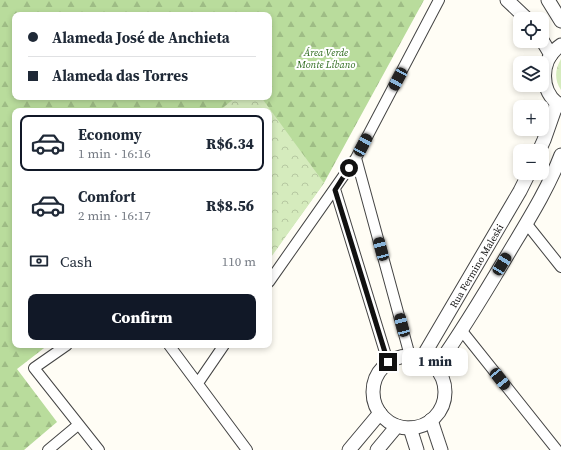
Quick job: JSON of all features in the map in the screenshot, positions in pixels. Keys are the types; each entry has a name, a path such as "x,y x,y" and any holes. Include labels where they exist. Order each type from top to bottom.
{"street":[{"path":"272,278 356,158 439,0"},
{"path":"507,0 520,12"},
{"path":"548,0 561,21"},
{"path":"542,144 559,105 550,96 546,87 544,77 545,68 551,55 561,46"},
{"path":"547,48 551,55"},
{"name":"Rua Fermino Maleski","path":"436,368 462,331 526,223 561,155"},
{"path":"356,158 416,357"},
{"name":"Rua Fermino Maleski","path":"416,357 526,180"},
{"path":"335,190 388,362"},
{"path":"526,223 561,267"},
{"path":"462,331 557,450"},
{"path":"63,348 34,368 99,450"},
{"path":"171,348 247,450"},
{"path":"198,382 222,348"},
{"path":"399,357 416,357 432,364 436,368 444,383 445,394 443,406 437,416 428,423 416,428 404,428 392,424 382,416 376,406 373,394 375,382 380,370 388,362 399,357"},
{"path":"349,450 380,412"},
{"path":"431,420 440,450"},
{"path":"48,450 78,425"},
{"path":"378,450 397,426"},
{"path":"410,428 417,450"}],"green space":[{"name":"Área Verde Monte Líbano","path":"0,0 424,0 324,183 272,255 272,108 12,108 12,348 44,348 17,369 57,422 24,450 0,450"},
{"path":"561,59 561,90 557,82 556,74 557,67"},
{"path":"232,100 263,100 269,108 223,108"},
{"path":"272,112 324,183 272,256"}],"route":[{"path":"349,168 335,190 388,362"}]}
